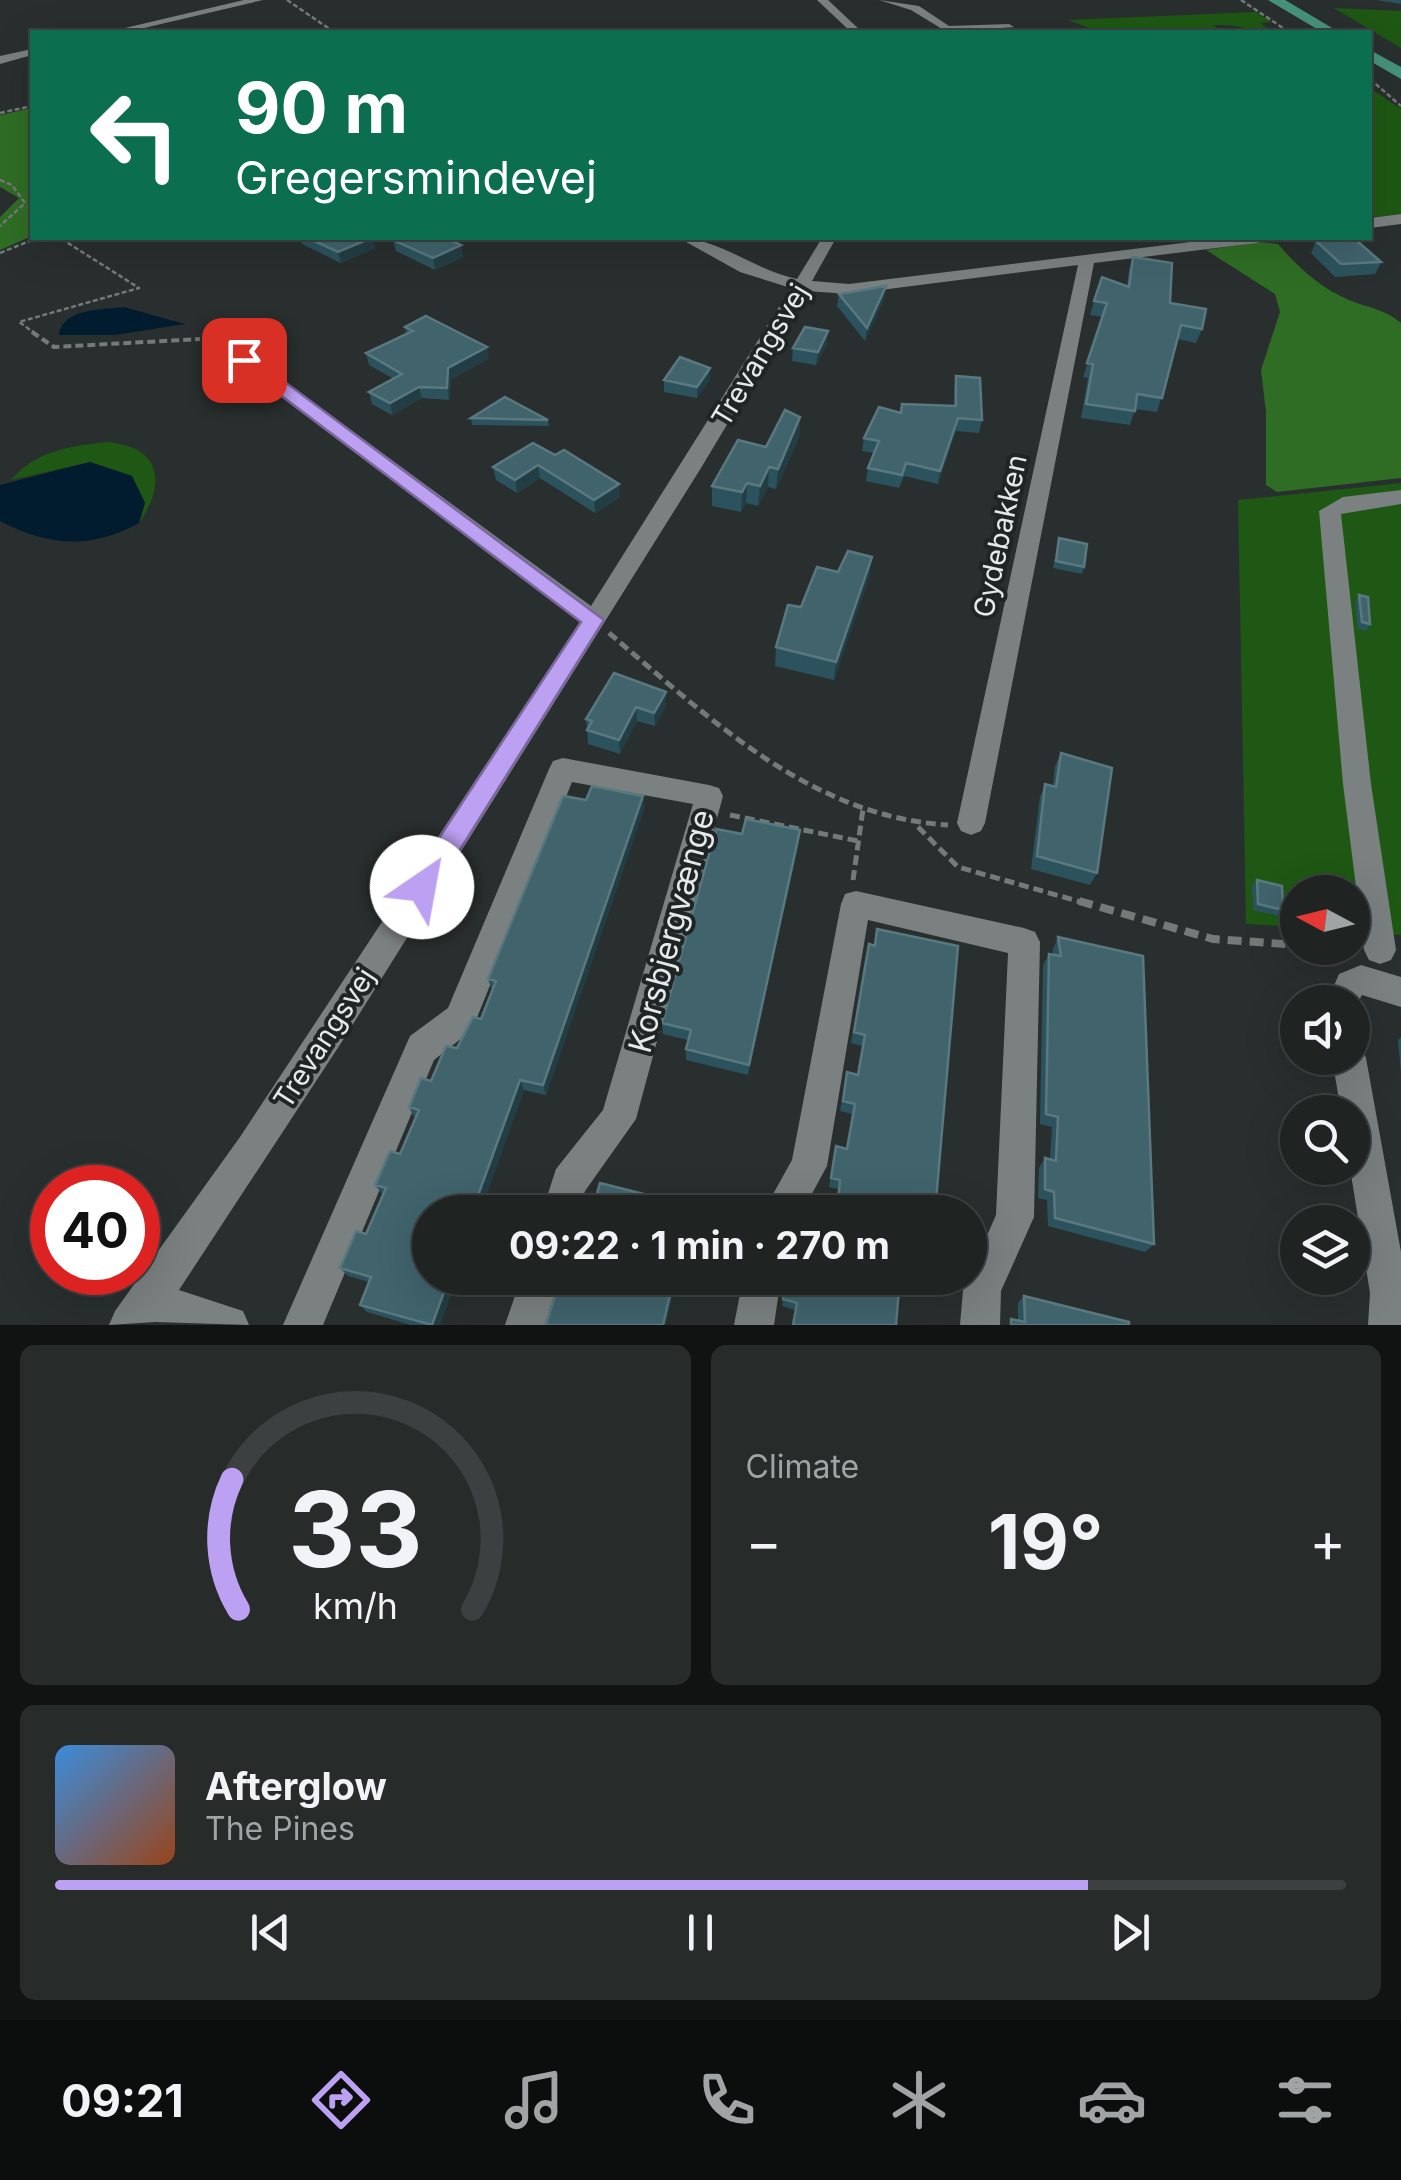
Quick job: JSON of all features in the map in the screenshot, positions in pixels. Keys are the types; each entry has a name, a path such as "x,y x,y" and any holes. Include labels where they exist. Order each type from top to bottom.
{"main road":[{"path":"1274,0 1328,30"},
{"path":"1292,0 1343,30"},
{"path":"1372,47 1401,65"},
{"path":"1372,56 1401,74"}],"street":[{"path":"123,30 258,0"},
{"path":"822,0 856,30"},
{"path":"884,0 915,8 947,29 1009,27"},
{"path":"0,60 30,52"},
{"path":"1372,223 1401,219"},
{"path":"690,240 766,280 801,288 849,288 1242,240"},
{"name":"Trevangsvej","path":"138,1312 278,1111 594,620 828,240"},
{"name":"Gydebakken","path":"971,823 1087,260"},
{"path":"222,334 594,620"},
{"path":"1380,950 1356,784 1330,511 1343,504 1401,497"},
{"name":"Korsbjergvænge","path":"303,1325 422,1048 460,1019 563,769 710,796 618,1119 569,1182 565,1195"},
{"path":"792,1195 809,1166 856,904 1024,942 1015,1217 982,1290 980,1325"},
{"path":"1350,985 1360,980 1401,992"},
{"path":"1353,1075 1386,1273 1388,1325"},
{"path":"525,1325 535,1295"},
{"path":"754,1325 759,1295"},
{"path":"138,1312 229,1325"}],"path":[{"path":"286,0 331,30"},
{"path":"1372,81 1401,106"},
{"path":"0,113 30,106"},
{"path":"0,180 12,185 24,203 0,226"},
{"path":"0,253 33,240"},
{"path":"63,240 139,288 20,322 54,347 222,334"},
{"path":"594,620 765,762 863,809 918,827 971,823"},
{"path":"710,796 727,814 858,841"},
{"path":"856,904 853,882 863,809"},
{"path":"918,827 958,867 1213,939 1280,944"}],"green space":[{"path":"1334,8 1401,11 1401,48"},
{"path":"1256,12 1271,22 1260,23 1270,30 1214,25 1218,30 1095,30 1068,20"},
{"path":"1372,89 1401,109 1401,214 1372,214"},
{"path":"30,108 30,237 0,250 0,217 19,198 0,187 0,115"},
{"path":"1260,242 1278,244 1328,289 1401,323 1401,478 1277,492 1266,485 1266,412 1261,370 1280,312 1275,294 1206,250"},
{"path":"106,442 138,451 154,469 153,494 139,523 145,503 132,476 90,462 11,480 42,456"},
{"path":"1401,483 1401,935 1370,932 1370,875 1280,875 1280,926 1246,924 1238,500"}],"water":[{"path":"124,307 185,324 115,335 59,335 62,326 75,315"},
{"path":"90,462 132,476 145,503 139,523 103,538 69,542 35,536 0,521 0,485"}],"building":[{"path":"312,240 366,240 338,252"},
{"path":"393,240 450,240 461,245 433,258"},
{"path":"1356,240 1381,262 1341,264 1316,241"},
{"path":"1133,257 1172,263 1170,303 1206,309 1202,329 1181,325 1162,398 1137,394 1135,411 1086,404 1093,364 1087,363 1107,303 1094,301 1102,277 1129,287"},
{"path":"886,286 867,328 839,294"},
{"path":"426,316 487,347 448,368 447,388 419,387 390,403 369,392 402,374 366,353 413,331 405,327"},
{"path":"805,327 828,331 818,352 793,348"},
{"path":"680,357 710,368 697,387 664,380"},
{"path":"956,376 980,378 982,420 958,418 940,471 906,463 902,475 868,468 879,441 864,438 879,407 901,413 902,404 956,406"},
{"path":"505,397 548,420 471,418"},
{"path":"785,410 800,417 778,469 769,467 760,486 747,483 742,492 712,486 738,440 766,447"},
{"path":"533,443 555,455 564,450 619,484 594,500 538,465 515,480 493,467"},
{"path":"1059,538 1087,544 1084,567 1056,561"},
{"path":"848,551 872,557 836,662 776,647 788,605 801,607 817,567 838,572"},
{"path":"1359,595 1368,597 1370,624 1362,622"},
{"path":"614,673 666,692 654,713 636,707 619,740 587,730 592,721 586,719"},
{"path":"1061,753 1112,768 1097,873 1037,856 1045,784 1056,787"},
{"path":"592,786 643,796 543,1085 520,1080 478,1195 412,1195 412,1295 443,1295 432,1325 360,1305 371,1277 340,1268 356,1231 366,1234 386,1188 375,1185 390,1151 400,1154 419,1110 409,1107 421,1078 431,1081 446,1046 457,1048 473,1017 481,1019 496,981 488,979 563,796 586,800"},
{"path":"746,819 800,830 749,1065 686,1049 691,1030 662,1023 716,829 742,834"},
{"path":"1257,880 1280,886 1280,909 1258,904"},
{"path":"877,929 958,946 936,1195 839,1195 840,1180 831,1178 836,1146 847,1149 855,1104 843,1101 847,1072 858,1075 865,1035 854,1032 869,944 875,946"},
{"path":"1058,937 1143,956 1154,1244 1055,1218 1054,1192 1045,1189 1045,1158 1056,1161 1058,1117 1046,1114 1049,954 1061,956"},
{"path":"600,1183 647,1195 596,1195"},
{"path":"555,1295 670,1295 663,1325 546,1325"},
{"path":"784,1295 899,1295 896,1325 793,1325 797,1303 783,1299"},
{"path":"1024,1296 1129,1325 1011,1325 1011,1319 1025,1322"}],"route":[{"path":"244,360 594,620 422,887"}]}
